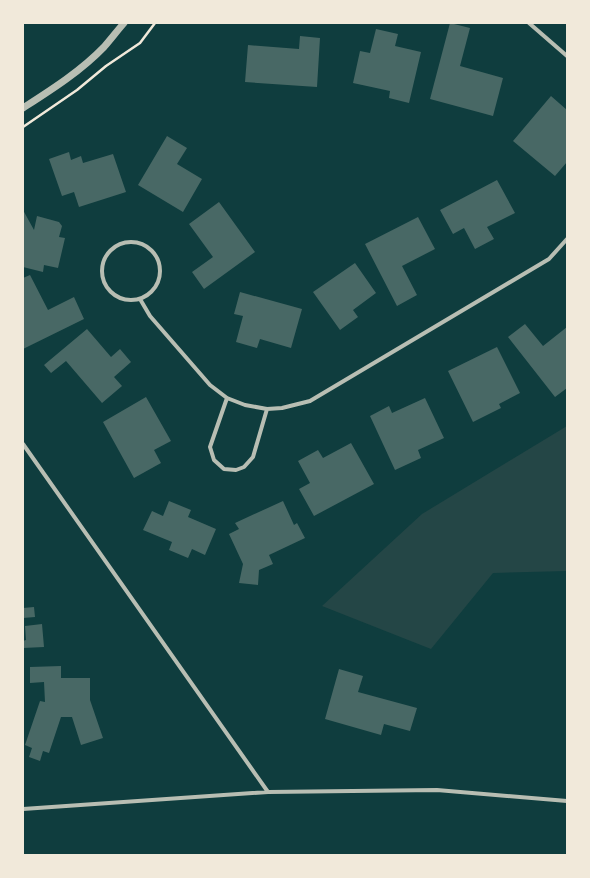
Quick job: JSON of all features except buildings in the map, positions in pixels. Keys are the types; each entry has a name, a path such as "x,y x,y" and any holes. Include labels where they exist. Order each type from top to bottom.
{"street":[{"path":"23,108 94,56 107,44 124,23"},
{"path":"529,23 567,56"},
{"path":"140,299 150,316 210,385 228,398 245,405 267,409 282,408 310,401 549,259 567,240"},
{"path":"133,241 144,244 153,251 159,261 160,273 157,284 150,293 140,299 128,300 117,297 108,290 102,280 101,268 104,257 111,248 121,242 133,241"},
{"path":"228,398 210,447 214,460 224,469 236,470 244,467 253,457 267,409"},
{"path":"23,444 268,792"},
{"path":"23,809 268,792 436,790 567,801"}],"path":[{"path":"23,127 77,90 106,66 140,43 154,23"}],"shaded area":[{"path":"567,426 567,571 493,573 431,649 322,606 422,514"}]}
